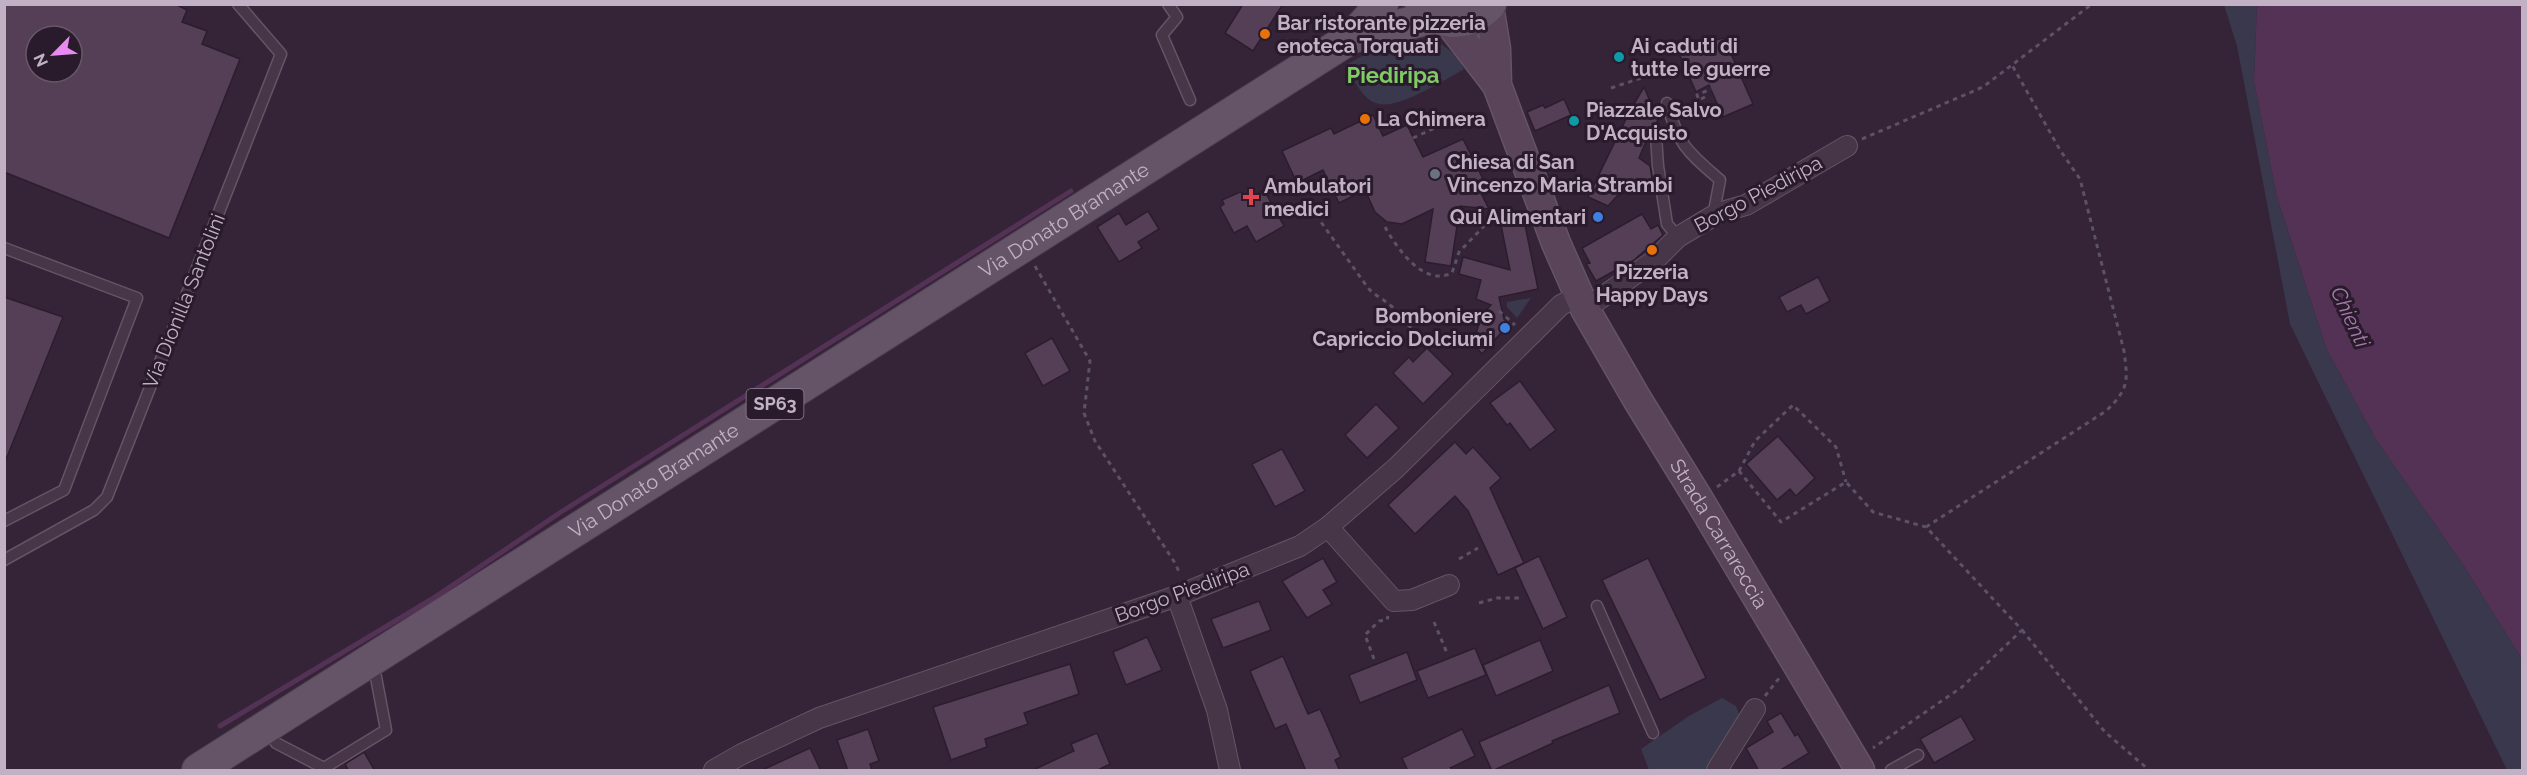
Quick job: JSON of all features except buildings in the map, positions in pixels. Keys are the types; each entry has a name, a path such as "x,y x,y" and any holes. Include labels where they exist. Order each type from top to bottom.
{"main road":[{"name":"Via Donato Bramante","path":"198,771 1353,37 1382,4"},
{"name":"Via Donato Bramante","path":"1353,37 1434,14 1463,21 1477,16 1489,5"},
{"path":"1489,5 1496,49 1497,85"},
{"path":"1434,14 1497,85"},
{"name":"Strada Carrareccia","path":"1497,85 1582,302 1637,399 1857,766"}],"street":[{"name":"Borgo Piediripa","path":"714,771 742,754 819,718 1182,594 1300,546 1328,527 1396,468 1561,305 1582,302 1655,260 1678,237 1718,213 1746,205 1847,146"},
{"path":"1328,527 1394,601 1412,600 1449,585"},
{"path":"1182,594 1217,710 1230,771"},
{"path":"1717,771 1755,709"}],"lane":[{"name":"Via Dionilla Santolini","path":"4,560 94,510 106,497 281,54 238,4"},
{"path":"1168,4 1177,17 1162,35 1190,100"},
{"path":"1667,103 1673,126 1686,150 1720,180 1715,206 1718,213"},
{"path":"1656,136 1658,166 1668,224 1678,237"},
{"path":"4,248 138,298 64,490 4,521"},
{"path":"1597,606 1653,734"},
{"path":"266,727 276,743 324,768 386,730 376,677 369,662"},
{"path":"1891,771 1918,755"}],"path":[{"path":"1847,146 1983,87 2092,4"},
{"path":"1926,527 2106,411 2122,395 2128,380 2124,351 2080,179 2060,150 2012,65"},
{"path":"1611,88 1662,71"},
{"path":"1706,97 1699,100 1697,95 1711,89"},
{"path":"1413,138 1463,115"},
{"path":"1316,215 1368,288 1375,296 1394,308 1408,327 1419,334"},
{"path":"1385,227 1404,257 1436,276 1452,273 1458,252 1488,222 1521,218"},
{"path":"1024,246 1090,361 1084,413 1095,441 1175,563 1182,594"},
{"path":"1499,311 1511,321"},
{"path":"1698,498 1738,471 1755,441 1793,405 1836,447 1846,482 1873,512 1926,527 2022,630 2105,732 2149,771"},
{"path":"1738,471 1781,522 1846,482"},
{"path":"1459,559 1478,548"},
{"path":"1479,603 1497,598 1521,598"},
{"path":"1374,659 1365,635 1379,621 1387,620 1394,601"},
{"path":"1434,622 1447,653"},
{"path":"1857,766 1962,687 2022,630"},
{"path":"1755,709 1784,672"}],"shaded area":[{"path":"2224,5 2257,5 2254,81 2277,197 2327,350 2377,441 2464,566 2522,659 2522,770 2507,770 2290,324 2237,46"},
{"path":"1402,39 1422,39 1446,47 1464,69 1414,96 1389,104 1372,102 1359,88 1346,65 1380,46"},
{"path":"1531,298 1517,318 1507,307 1507,302"},
{"path":"1722,698 1736,706 1741,719 1709,770 1649,770 1641,749 1689,716"}],"water":[{"name":"Chienti","path":"2257,5 2522,5 2522,659 2464,566 2377,441 2327,350 2277,197 2254,81"}],"waterway":[{"path":"220,726 432,599 561,512 1071,191"}],"place":[{"name":"Bar ristorante pizzeria enoteca Torquati","path":"1265,34"},
{"name":"Ai caduti di tutte le guerre","path":"1619,57"},
{"name":"La Chimera","path":"1365,119"},
{"name":"Piazzale Salvo D'Acquisto","path":"1574,121"},
{"name":"Chiesa di San Vincenzo Maria Strambi","path":"1435,174"},
{"name":"Ambulatori medici","path":"1251,197"},
{"name":"Qui Alimentari","path":"1598,217"},
{"name":"Pizzeria Happy Days","path":"1652,250"},
{"name":"Bomboniere Capriccio Dolciumi","path":"1505,328"}],"district":[{"name":"Piediripa","path":"1393,75"}]}
